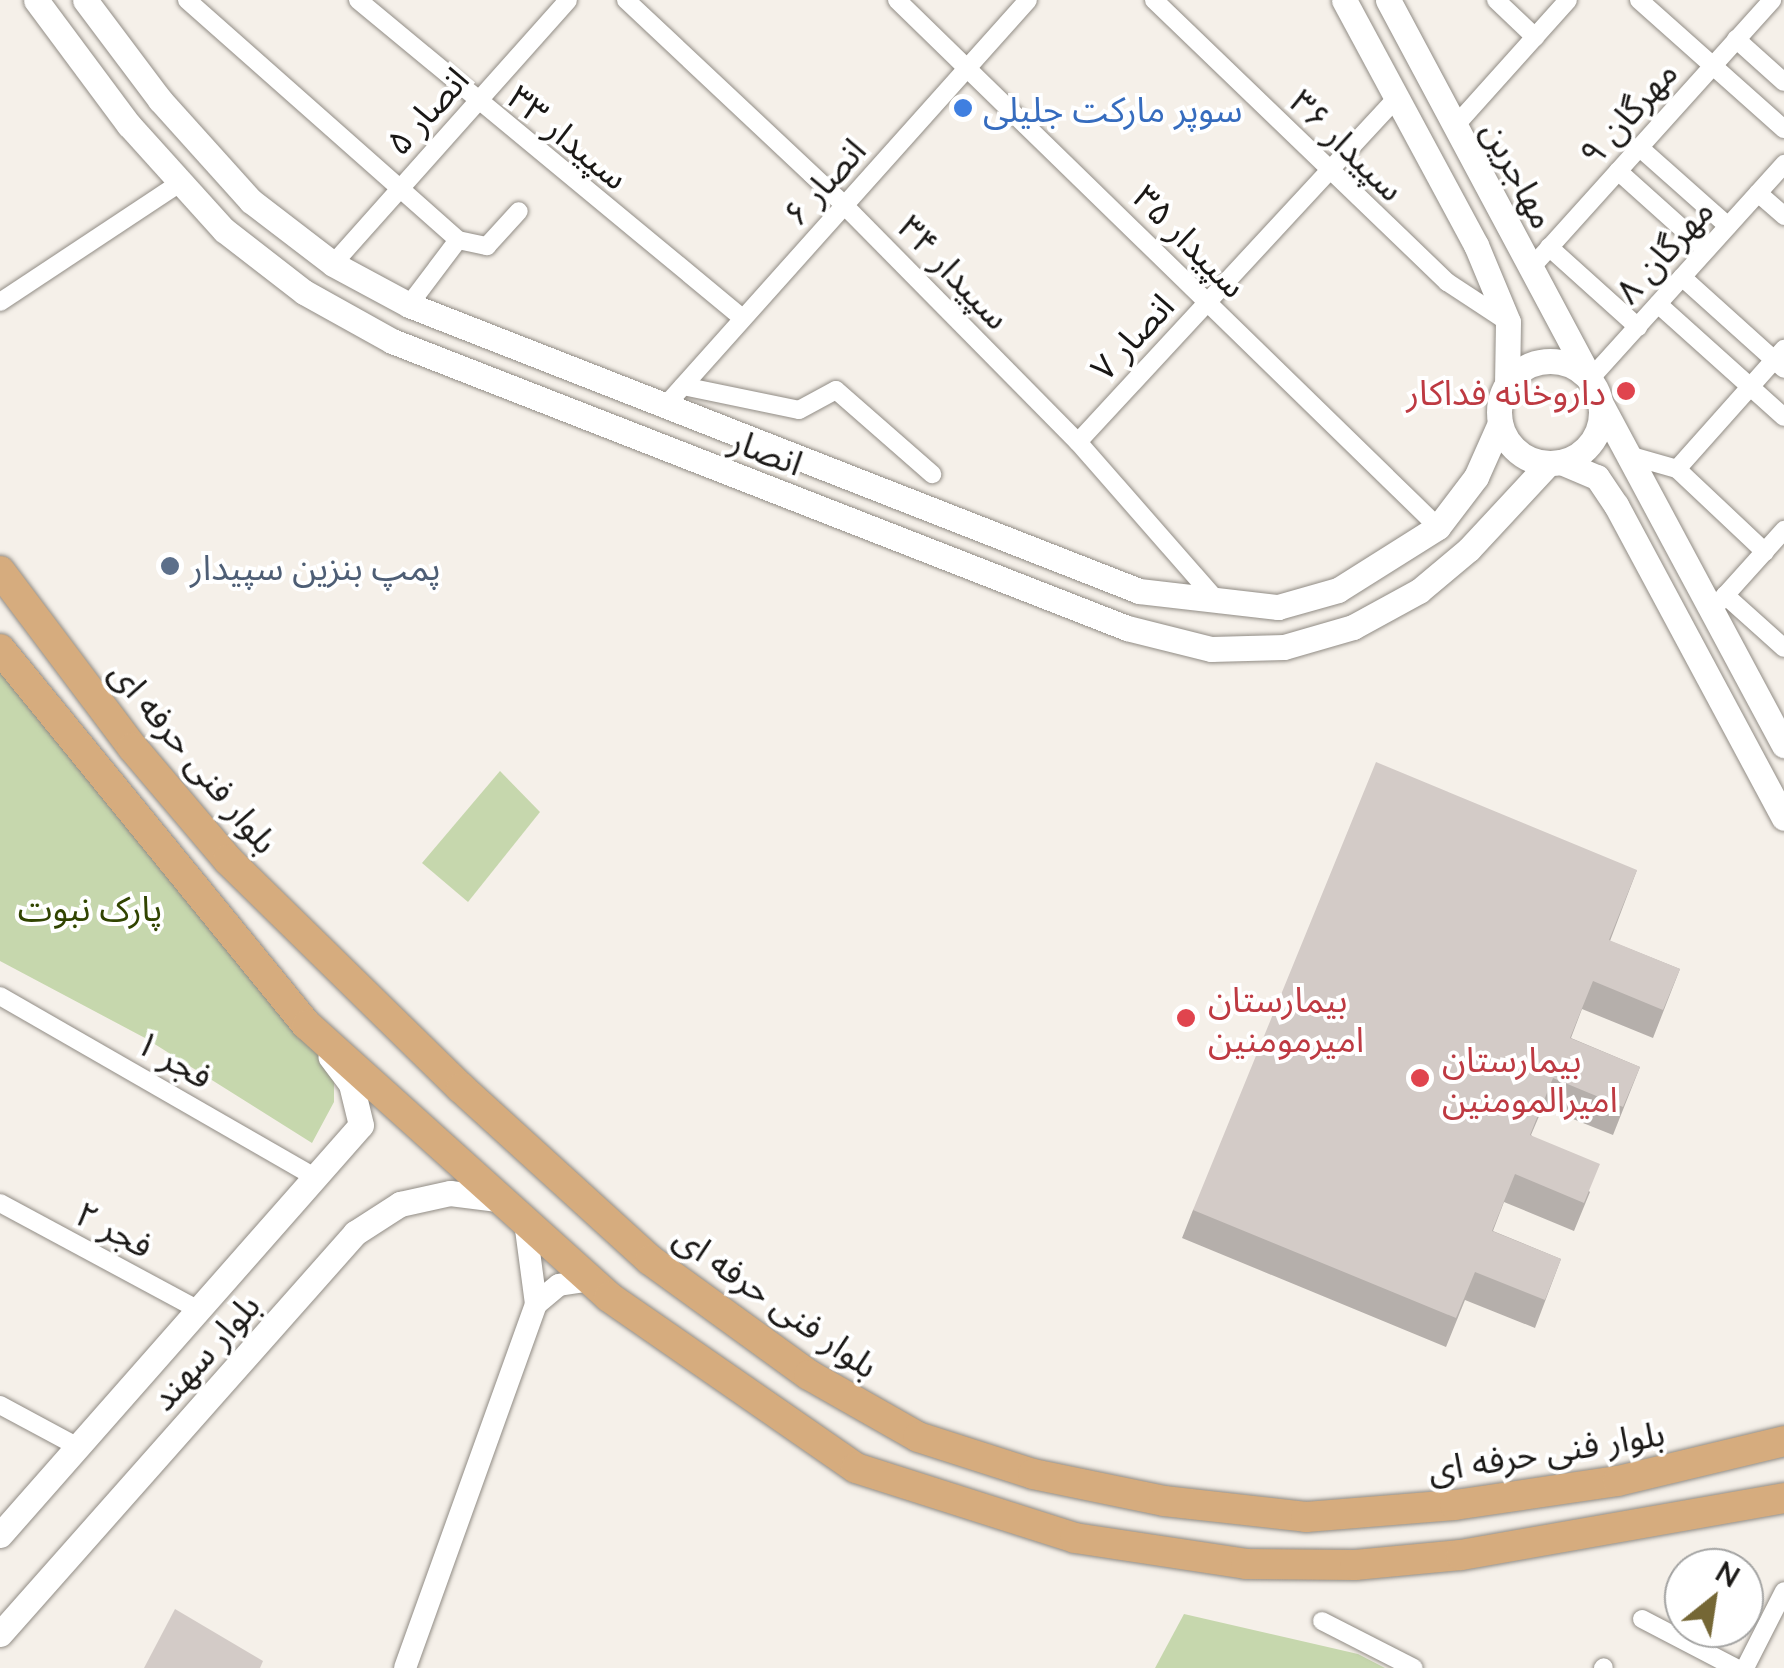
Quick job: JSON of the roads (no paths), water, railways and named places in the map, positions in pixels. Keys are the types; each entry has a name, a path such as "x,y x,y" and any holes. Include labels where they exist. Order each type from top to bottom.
{"main road":[{"name":"انصار","path":"36,0 224,230 319,300 392,341 1127,628 1211,649 1284,646 1353,627 1419,591 1469,550 1555,463"},
{"name":"مهاجرین","path":"1344,0 1476,244 1508,322 1507,384"},
{"name":"مهاجرین","path":"1388,0 1590,379"},
{"name":"انصار","path":"95,4 160,100 251,201 333,264 409,305 674,395 982,529 1139,591 1220,604 1278,608 1338,590 1438,527 1476,477 1500,423"},
{"path":"63,37 95,4"},
{"path":"1784,746 1778,715 1718,603 1628,455 1590,379 1553,361 1527,366 1507,384 1500,423 1522,455 1596,477 1616,505 1784,818"},
{"path":"641,438 674,395"},
{"path":"1555,463 1588,448 1602,406"},
{"path":"968,566 982,529"},
{"name":"بلوار فنی حرفه ای","path":"0,571 133,748 228,860 461,1088 650,1260 809,1375 918,1437 1070,1482 1306,1517 1454,1506 1618,1480 1784,1441"},
{"path":"0,648 308,1025 610,1297 856,1468 1075,1538 1182,1558 1355,1565 1443,1557 1784,1498"},
{"name":"بلوار سهند","path":"0,1535 362,1125 351,1084 308,1025"},
{"name":"بلوار سهند","path":"0,1634 355,1233 417,1200 450,1193 504,1200"}],"street":[{"path":"187,0 397,190 458,240 488,246 519,211"},
{"name":"سپیدار ۳۳","path":"358,0 476,103 744,318"},
{"name":"انصار ۵","path":"333,264 568,0"},
{"name":"سپیدار ۳۴","path":"626,0 844,205 1078,442 1220,604"},
{"name":"سپیدار ۳۵","path":"897,0 969,65 1438,527"},
{"name":"انصار ۶","path":"674,395 1028,0"},
{"name":"سپیدار ۳۶","path":"1154,0 1447,282 1508,322"},
{"path":"1496,0 1535,37"},
{"path":"1455,126 1568,0"},
{"path":"1639,0 1784,130"},
{"name":"مهرگان ۹","path":"1530,268 1772,0"},
{"path":"1736,39 1784,82"},
{"name":"انصار ۷","path":"1078,442 1396,98"},
{"path":"1639,147 1728,226"},
{"path":"1618,171 1706,250"},
{"name":"مهرگان ۸","path":"1590,379 1758,193 1781,174"},
{"path":"0,302 181,182"},
{"path":"1758,193 1784,216"},
{"path":"409,305 458,240"},
{"path":"1549,247 1638,327"},
{"path":"1676,470 1781,359 1682,277"},
{"path":"1658,304 1784,418"},
{"path":"674,395 798,410 836,390 932,474"},
{"path":"1628,455 1676,470 1765,552"},
{"path":"1784,530 1718,603 1784,648"},
{"name":"فجر ۱","path":"0,996 316,1178"},
{"name":"فجر ۲","path":"0,1204 199,1310"},
{"path":"405,1668 536,1304 525,1222"},
{"path":"536,1304 559,1284 589,1280 610,1297"},
{"path":"0,1405 78,1447"},
{"path":"1744,1668 1784,1591"},
{"path":"1642,1619 1736,1668"},
{"path":"1322,1621 1414,1668"}],"place":[{"name":"سوپر مارکت جلیلی","path":"963,108"},
{"name":"داروخانه فداکار","path":"1626,391"},
{"name":"پمپ بنزین سپیدار","path":"170,566"},
{"name":"بیمارستان امیرمومنین","path":"1186,1018"},
{"name":"بیمارستان امیرالمومنین","path":"1420,1078"}],"park label":[{"name":"پارک نبوت","path":"90,907"}]}
